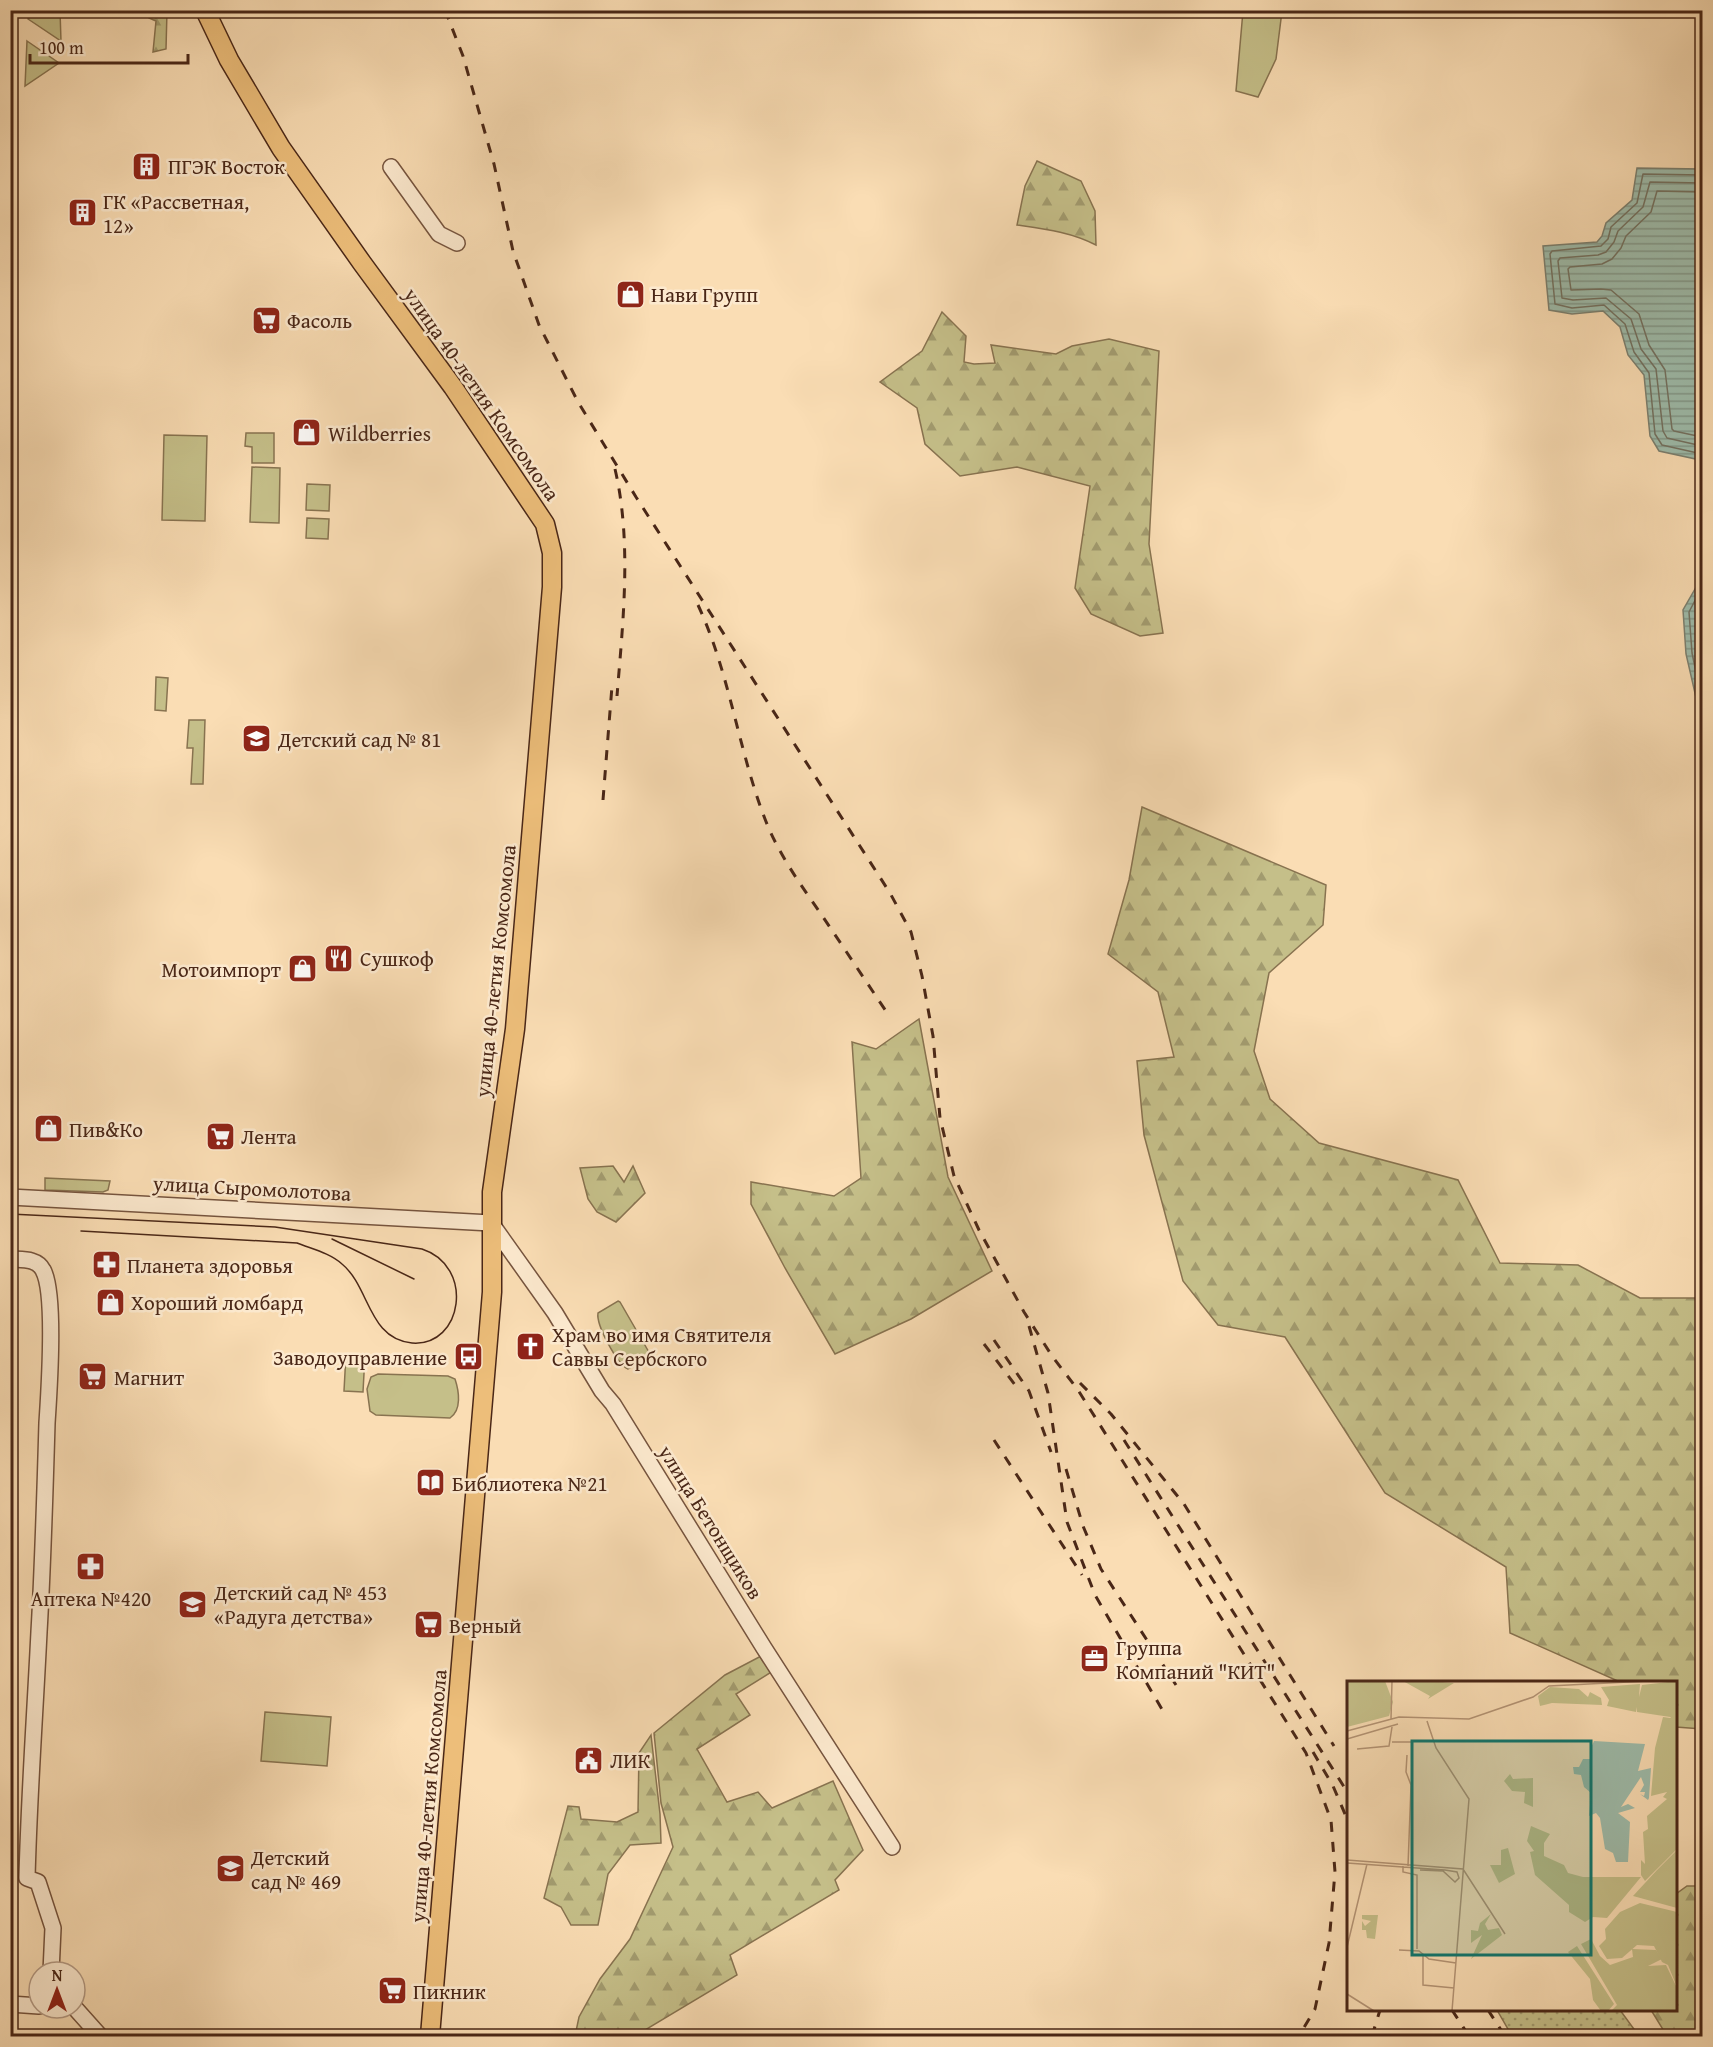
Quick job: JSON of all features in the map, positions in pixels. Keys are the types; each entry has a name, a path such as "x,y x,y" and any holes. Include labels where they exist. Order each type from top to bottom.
{"main road":[{"name":"улица 40-летия Комсомола","path":"205,10 229,60 281,148 453,387 533,504 545,524 552,554 552,587 515,1029 492,1192 491,1304 430,2037"}],"street":[{"path":"391,167 439,234 457,243"},
{"name":"улица Сыромолотова","path":"10,1197 491,1223"},
{"name":"улица Бетонщиков","path":"491,1223 555,1313 764,1648 892,1847"},
{"path":"10,1259 36,1262 43,1269 48,1282 50,1301 49,1386 27,1878 38,1882 53,1928 52,1960"},
{"path":"10,2004 27,2005"},
{"path":"85,2020 100,2037"}],"green space":[{"path":"37,10 60,11 61,41 28,19"},
{"path":"149,11 167,11 166,49 153,52 156,21 149,18"},
{"path":"1243,11 1282,11 1276,59 1258,97 1236,91"},
{"path":"27,41 59,63 25,86"},
{"path":"1037,161 1081,181 1095,211 1096,245 1067,234 1017,225 1025,186"},
{"path":"942,312 966,336 964,362 974,364 995,363 991,345 1056,354 1072,346 1109,339 1159,351 1149,544 1163,633 1140,636 1091,614 1075,588 1090,486 1017,467 960,476 925,444 917,408 880,382 922,351"},
{"path":"246,433 274,433 274,463 252,463 252,447 245,446"},
{"path":"164,435 207,436 205,521 162,520"},
{"path":"252,467 280,468 279,523 250,522"},
{"path":"307,484 330,485 329,511 306,510"},
{"path":"307,518 329,519 328,539 306,538"},
{"path":"156,677 168,678 166,711 155,710"},
{"path":"189,720 205,720 203,784 191,784 193,748 187,748"},
{"path":"1142,807 1326,885 1323,925 1269,973 1254,1051 1270,1099 1319,1143 1458,1180 1500,1263 1578,1265 1640,1298 1702,1298 1702,1729 1677,1727 1677,1681 1618,1681 1510,1633 1506,1567 1385,1493 1285,1337 1218,1325 1183,1281 1144,1135 1137,1061 1174,1057 1158,992 1108,954 1129,880"},
{"path":"919,1019 948,1177 992,1271 911,1319 835,1354 751,1204 751,1182 834,1196 861,1178 852,1042 876,1049"},
{"path":"613,1166 624,1182 633,1166 645,1193 616,1222 597,1212 588,1199 580,1168"},
{"path":"45,1178 110,1181 108,1190 103,1192 45,1190"},
{"path":"618,1301 650,1354 648,1359 628,1369 613,1352 598,1319 598,1313"},
{"path":"346,1354 365,1355 363,1392 344,1391"},
{"path":"378,1374 448,1376 455,1379 458,1405 454,1415 450,1418 376,1415 370,1411 367,1389 371,1377"},
{"path":"763,1655 773,1671 736,1694 750,1715 697,1749 727,1802 758,1792 772,1808 833,1781 863,1850 835,1880 839,1890 730,1955 737,1975 635,2036 575,2036 579,2017 600,1979 630,1939 673,1847 661,1803 654,1733 725,1675"},
{"path":"265,1712 331,1717 327,1766 261,1761"},
{"path":"651,1735 661,1843 630,1845 608,1874 598,1925 571,1925 561,1907 544,1898 568,1806 579,1807 581,1819 617,1822 638,1812 639,1753"},
{"path":"1687,1886 1702,1886 1702,2036 1667,2036 1652,2011 1677,2011 1677,1893"},
{"path":"1498,2011 1621,2011 1639,2036 1512,2036"}],"water":[{"path":"1637,168 1702,169 1702,464 1700,460 1659,451 1650,436 1644,375 1628,355 1620,327 1603,311 1572,314 1549,310 1543,246 1597,242 1602,236 1606,223 1632,200"},
{"path":"1702,561 1702,714 1700,715 1686,654 1683,610 1699,582"}],"tram line":[{"path":"10,1214 275,1227 422,1249 439,1258 450,1271 456,1287 456,1304 452,1319 443,1332 429,1341 412,1343 386,1332 371,1311 359,1285 342,1264 326,1254 297,1243 81,1231"},
{"path":"332,1239 414,1279"}],"railway":[{"path":"445,10 463,56 494,164 513,251 539,325 578,402 636,497 890,893 911,932 933,1036 940,1118 954,1176 979,1230 1024,1312 1052,1356 1078,1390 1306,1753 1331,1820 1335,1872 1329,1943 1315,2009 1299,2036"},
{"path":"615,469 625,553 617,696"},
{"path":"698,605 718,658 756,793 770,832 797,880 890,1017"},
{"path":"603,800 612,686"},
{"path":"1029,1326 1048,1393 1067,1522 1095,1595 1163,1711"},
{"path":"994,1340 1029,1391 1051,1452"},
{"path":"984,1344 1019,1390"},
{"path":"1080,1383 1111,1414 1184,1504 1334,1746"},
{"path":"994,1440 1082,1575"},
{"path":"1124,1440 1347,1791"},
{"path":"1066,1469 1083,1526 1101,1569 1176,1685"},
{"path":"1313,1752 1333,1786 1347,1819"},
{"path":"1372,2036 1380,2011"},
{"path":"1453,2011 1469,2036"},
{"path":"1489,2011 1505,2036"}],"place":[{"name":"ПГЭК Восток","path":"147,166"},
{"name":"ГК «Рассветная, 12»","path":"82,213"},
{"name":"Нави Групп","path":"630,294"},
{"name":"Фасоль","path":"266,320"},
{"name":"Wildberries","path":"307,433"},
{"name":"Детский сад № 81","path":"257,739"},
{"name":"Сушкоф","path":"339,958"},
{"name":"Мотоимпорт","path":"302,969"},
{"name":"Пив&Ко","path":"48,1129"},
{"name":"Лента","path":"220,1136"},
{"name":"Планета здоровья","path":"106,1265"},
{"name":"Хороший ломбард","path":"110,1302"},
{"name":"Храм во имя Святителя Саввы Сербского","path":"531,1346"},
{"name":"Заводоуправление","path":"468,1357"},
{"name":"Магнит","path":"93,1377"},
{"name":"Библиотека №21","path":"431,1483"},
{"name":"Аптека №420","path":"91,1567"},
{"name":"Детский сад № 453 «Радуга детства»","path":"193,1604"},
{"name":"Верный","path":"428,1625"},
{"name":"Группа Компаний \"КИТ\"","path":"1095,1659"},
{"name":"ЛИК","path":"589,1760"},
{"name":"Детский сад № 469","path":"230,1869"},
{"name":"Пикник","path":"392,1991"}]}
